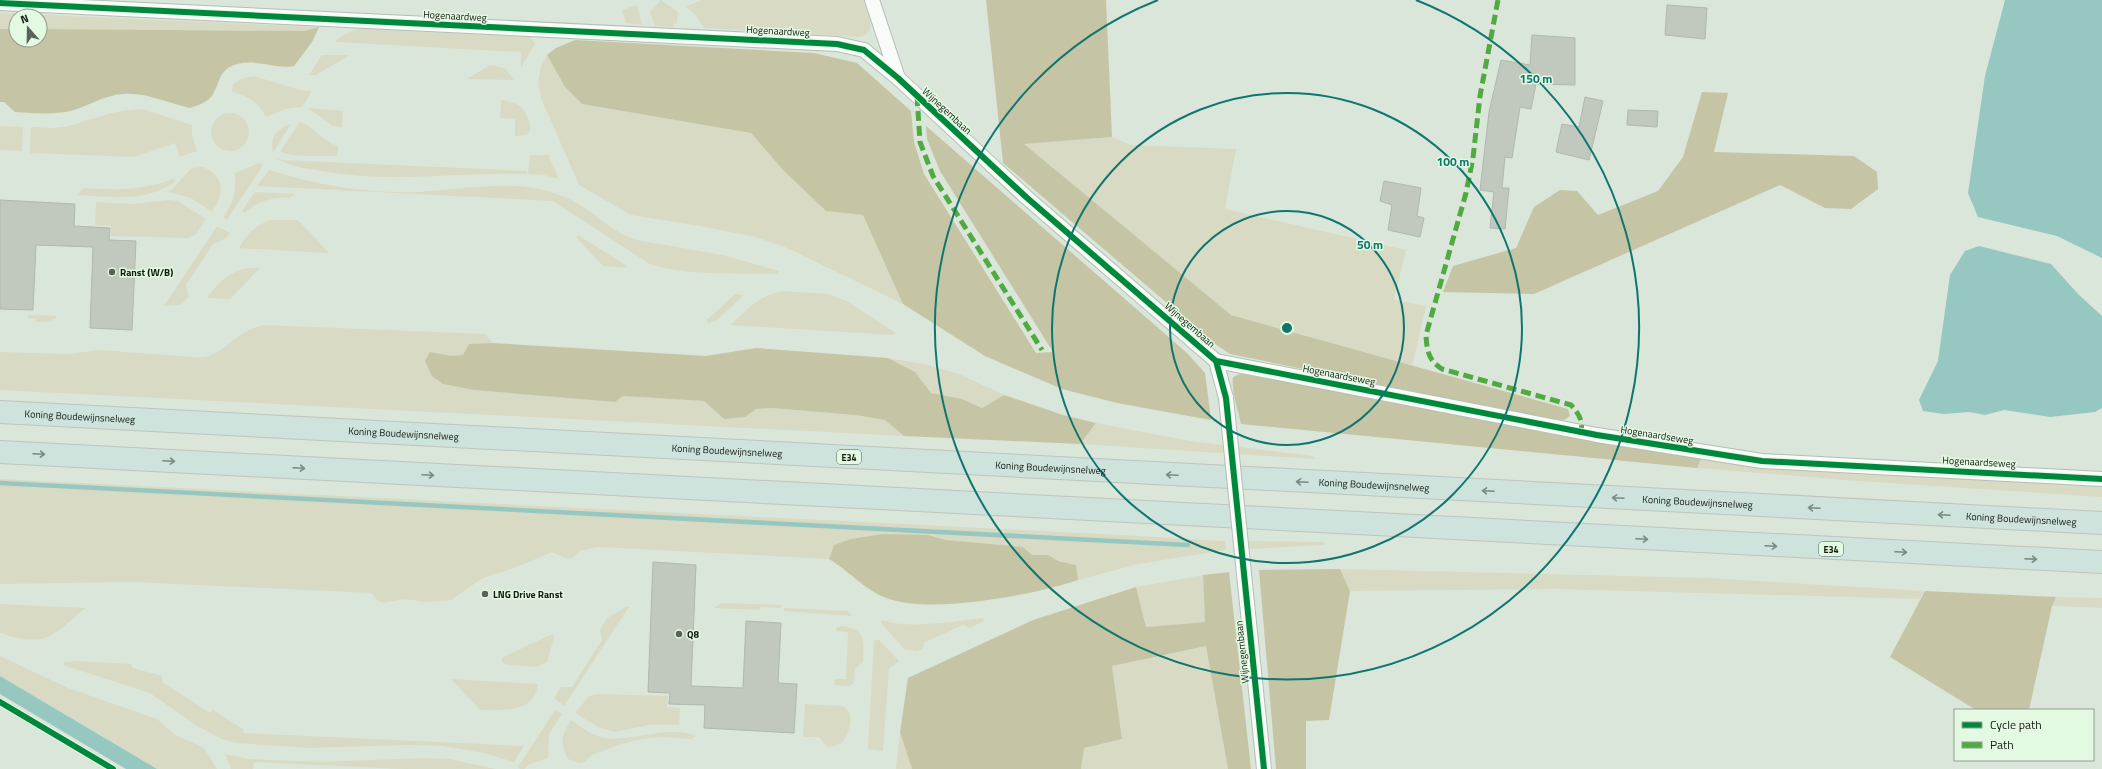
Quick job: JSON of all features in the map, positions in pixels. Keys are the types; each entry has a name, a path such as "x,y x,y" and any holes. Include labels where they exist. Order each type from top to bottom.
{"highway":[{"name":"Koning Boudewijnsnelweg","path":"0,412 2102,523"},
{"name":"E34","path":"0,452 2102,562"}],"street":[{"path":"872,0 898,78"},
{"name":"Hogenaardweg","path":"0,3 837,44 864,50 898,78"},
{"name":"Wijnegembaan","path":"898,78 1026,198 1216,361 1226,398 1264,769"},
{"name":"Hogenaardseweg","path":"1216,361 1597,436 1762,461 2102,479"}],"green space":[{"path":"661,0 678,12 677,23 674,24 673,27 655,26 650,12"},
{"path":"701,0 863,0 869,16 870,27 866,35 860,37 704,28 695,14 686,7"},
{"path":"986,0 1106,0 1112,137 1024,144 1231,315 1568,409 1570,416 1564,420 1549,419 1230,354 1215,344 1003,163"},
{"path":"637,5 642,25 626,23 622,10"},
{"path":"0,13 8,13 8,29 0,29"},
{"path":"48,15 319,27 304,31 48,29"},
{"path":"319,27 312,42 294,66 286,67 253,63 236,64 228,68 222,74 209,99 190,108 148,96 131,94 109,96 77,109 57,113 15,112 4,102 0,102 0,29 8,29 8,48 48,48 48,29 304,31"},
{"path":"360,29 530,37 535,43 521,68 521,52 335,42 340,37"},
{"path":"575,40 814,53 857,63 911,111 914,142 924,174 1036,353 1053,352 940,171 927,139 926,126 1187,353 1205,373 1211,420 1117,403 1062,389 985,356 903,304 863,215 826,211 783,170 751,133 582,104 565,87 547,55 556,48"},
{"path":"322,55 350,55 316,75 309,75"},
{"path":"547,55 565,87 582,104 751,133 783,170 826,211 863,215 903,304 785,247 755,237 631,215 579,185 541,98 538,82 541,66"},
{"path":"490,65 505,68 514,80 467,79"},
{"path":"254,76 300,90 312,91 302,107 285,109 266,117 252,100 232,92 233,84 243,78"},
{"path":"1702,92 1728,93 1714,152 1854,156 1877,172 1878,189 1851,209 1825,208 1780,185 1534,294 1443,292 1453,266 1516,248 1534,207 1560,190 1577,191 1598,215 1658,191 1683,157"},
{"path":"501,100 514,103 522,108 527,115 531,128 527,135 515,136 515,119 500,118"},
{"path":"308,108 343,111 342,127 333,126"},
{"path":"142,109 192,125 192,135 197,151 180,157 175,143 134,157 30,153 31,127 62,127 114,113"},
{"path":"230,113 243,119 249,132 243,145 230,151 217,145 211,132 217,119"},
{"path":"300,122 338,146 337,156 299,156 280,151"},
{"path":"291,124 273,153 272,142 275,134 282,128"},
{"path":"0,126 23,127 22,151 0,150"},
{"path":"1112,137 1131,145 1236,149 1225,209 1406,250 1394,300 1426,306 1412,366 1231,315 1023,144"},
{"path":"530,155 548,155 559,179 544,175 528,174"},
{"path":"277,158 283,160 527,171 526,174 377,177 308,169 289,164"},
{"path":"259,163 263,165 227,220 223,218 234,197 235,173"},
{"path":"202,167 212,172 219,180 221,190 220,195 212,212 191,198 169,192 192,168"},
{"path":"269,170 324,184 380,192 418,192 491,186 520,186 541,189 561,195 573,201 603,222 636,240 723,255 779,271 777,274 693,272 661,267 648,263 553,201 257,186"},
{"path":"173,179 176,181 165,188 141,196 116,197 77,195 83,188 139,188"},
{"path":"255,192 295,194 290,198 271,199 260,203 245,213 242,211"},
{"path":"169,200 178,201 206,219 195,235 188,238 111,236 111,226 95,225 96,202 132,204"},
{"path":"270,220 298,220 329,253 239,248 252,231"},
{"path":"217,226 230,233 225,239 213,244 186,285 189,297 180,305 164,306"},
{"path":"578,235 627,266 625,268 603,266 576,237"},
{"path":"260,268 230,299 207,298 229,275 243,269"},
{"path":"784,291 828,294 845,300 896,333 893,335 730,325 761,299 776,292"},
{"path":"735,294 743,295 717,320 708,323 707,320"},
{"path":"28,315 56,316 57,318 46,322 36,322 36,319 27,318"},
{"path":"264,325 486,334 492,343 469,344 463,355 451,356 430,352 443,384 474,390 615,402 623,396 704,401 724,419 745,417 756,409 772,408 855,415 885,420 904,436 0,390 0,352 69,354 99,350 206,357 217,352 255,327"},
{"path":"492,343 706,356 756,348 888,358 915,372 931,393 962,399 982,408 1004,395 1063,415 1096,423 1080,444 904,436 885,420 855,415 772,408 756,409 745,417 724,419 704,401 623,396 615,402 474,390 443,384 432,376 425,361 430,352 451,356 463,355 469,344"},
{"path":"888,358 924,364 959,374 1004,395 982,408 962,399 931,393 915,372"},
{"path":"1240,374 1701,459 1697,468 1241,424 1234,394 1233,382 1233,377"},
{"path":"1096,423 1190,441 1313,456 1315,459 1080,444"},
{"path":"1701,459 1746,466 1831,468 2102,485 2102,497 1858,481 1697,468"},
{"path":"0,479 1225,541 1226,550 1138,564 1078,580 1076,565 1058,561 1048,555 1032,555 1023,547 946,540 928,535 834,545 829,559 598,547 580,551 572,558 567,559 552,552 517,567 483,578 451,600 426,602 404,599 384,603 378,601 371,593 133,582 0,584"},
{"path":"883,534 928,535 946,540 1023,547 1032,555 1048,555 1058,561 1076,565 1078,580 1059,586 1010,597 957,604 908,603 889,599 873,591 829,559 834,545 851,539"},
{"path":"1249,541 1324,542 1324,545 1249,549"},
{"path":"1340,569 1709,578 1925,591 1919,599 1558,589 1350,591"},
{"path":"1340,569 1350,591 1329,720 1306,721 1306,769 1276,769 1259,570"},
{"path":"1229,572 1251,769 1228,769 1206,646 1112,666 1122,739 1084,748 1081,769 912,769 900,732 908,678 1033,620 1136,587 1146,627 1205,622 1203,575"},
{"path":"1203,575 1205,622 1146,627 1136,587"},
{"path":"1925,591 2056,597 2052,606 2029,709 1974,709 1890,657"},
{"path":"2056,597 2102,598 2102,608 2052,606"},
{"path":"721,603 781,605 781,608 761,607 760,610 714,608"},
{"path":"0,604 85,608 55,633 47,637 28,640 0,633"},
{"path":"626,607 629,607 564,706 554,698 561,687 572,687 602,640 600,630 607,618"},
{"path":"784,608 848,611 852,616 784,611"},
{"path":"983,618 984,621 970,628 963,625 925,642 922,649 917,651 905,650 881,623 881,620 899,624 943,623"},
{"path":"840,626 855,629 862,636 863,641 863,662 855,669 854,683 849,686 834,685 835,679 846,679 848,632 836,631 836,628"},
{"path":"552,634 554,637 547,662 535,667 504,664 502,661 502,658"},
{"path":"878,639 899,661 889,669 883,751 868,749 874,641"},
{"path":"1206,646 1228,769 1081,769 1084,748 1122,738 1112,666"},
{"path":"0,656 68,688 157,719 174,734 204,748 217,769 157,769 0,676"},
{"path":"76,661 131,664 133,668 162,676 162,682 210,713 213,710 243,729 244,733 524,746 514,762 484,753 442,746 408,745 309,748 237,743 222,739 197,726 150,693 63,665 64,662"},
{"path":"451,679 538,684 535,694 530,701 524,705 507,710 480,710"},
{"path":"598,694 668,696 667,707 680,708 679,725 648,725 615,732 598,727 575,713 589,696"},
{"path":"805,704 843,706 847,710 851,719 849,729 842,743 830,747 826,746 819,737 803,737"},
{"path":"555,710 562,714 549,734 548,758 530,764 524,769 520,769 518,767"},
{"path":"571,720 585,730 601,737 624,738 673,732 696,736 692,739 660,737 641,739 621,744 592,755 585,762 579,763 568,759 563,749 565,730"},
{"path":"900,732 912,769 896,769"},
{"path":"225,754 250,759 321,762 425,758 449,759 496,769 403,769 254,762 253,769 231,769"}],"water":[{"path":"2005,0 2102,0 2102,258 2057,236 1978,217 1968,193 1985,76"},
{"path":"1979,246 2051,264 2078,294 2102,316 2102,408 2095,412 2050,417 2004,410 1985,415 1969,412 1944,414 1923,411 1919,400 1938,361 1950,275 1965,251"},
{"path":"0,676 157,769 126,769 0,694"}],"building":[{"path":"1667,5 1707,8 1705,39 1665,35"},
{"path":"1532,35 1575,38 1575,85 1536,84 1531,109 1520,107 1512,158 1505,157 1502,188 1509,188 1505,229 1490,228 1494,192 1480,190 1489,112 1501,60 1530,65"},
{"path":"1585,97 1603,101 1589,160 1556,152 1562,124 1579,127"},
{"path":"1628,110 1658,111 1657,127 1627,125"},
{"path":"1384,181 1421,188 1417,216 1424,218 1420,237 1388,230 1392,205 1380,201"},
{"path":"0,200 75,204 74,226 110,228 109,240 136,241 132,330 90,328 93,247 36,245 33,310 0,309"},
{"path":"653,562 696,565 691,686 743,688 746,621 781,623 778,683 797,684 794,733 704,728 705,705 669,704 670,693 648,692"}],"waterway":[{"path":"0,483 1188,545"}],"marked path":[{"path":"1498,0 1480,96 1473,158 1466,193 1426,335 1427,346 1431,359 1442,369 1571,405 1580,417 1581,432"},
{"path":"917,96 920,142 933,176 1042,350"}],"cycle path":[{"path":"0,3 837,44 864,50 898,78 1026,197 1216,361 1226,398 1264,769"},
{"path":"1216,361 1597,435 1762,461 2102,479"},
{"path":"0,702 113,769"}],"place":[{"name":"Ranst (W/B)","path":"112,272"},
{"name":"LNG Drive Ranst","path":"485,594"},
{"name":"Q8","path":"679,634"}]}
